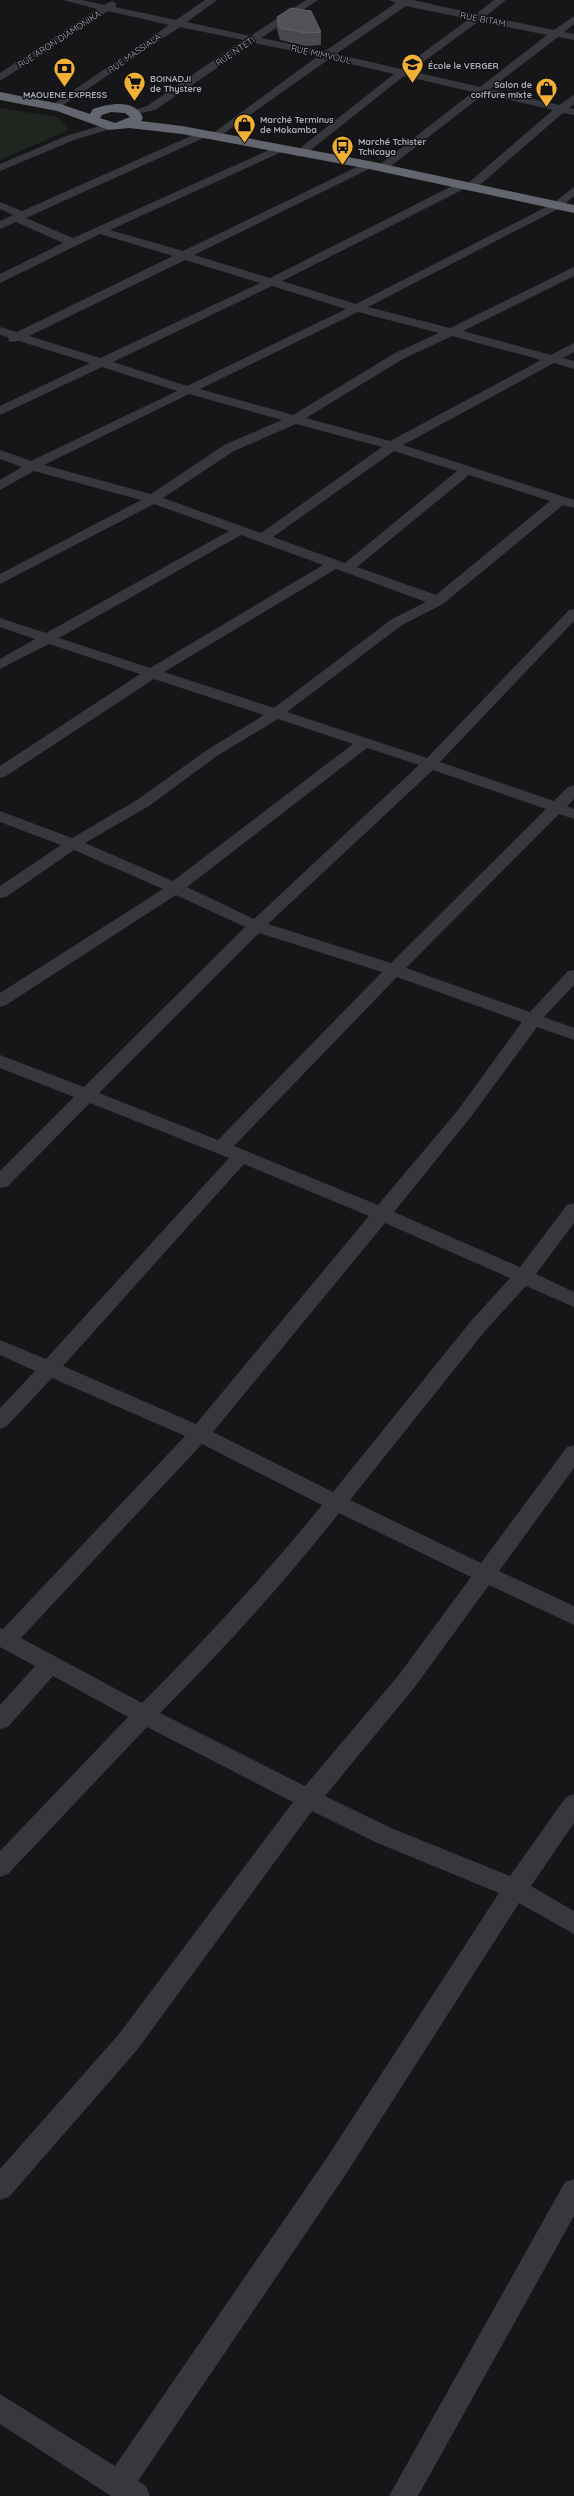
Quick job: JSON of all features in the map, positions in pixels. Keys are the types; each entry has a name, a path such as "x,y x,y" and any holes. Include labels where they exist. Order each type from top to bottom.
{"highway":[{"path":"0,96 58,107 110,126 134,118"},
{"path":"58,107 122,108 134,118 182,130 299,154 369,165 574,209"},
{"path":"94,120 97,112 110,108"}],"street":[{"name":"RUE MIMVOUL","path":"68,0 327,55 574,112"},
{"name":"RUE ARON DIAMONIKA","path":"0,78 119,0"},
{"name":"RUE MASSIALA","path":"58,107 212,0"},
{"name":"RUE NTETI","path":"134,118 313,0"},
{"name":"RUE BITAM","path":"393,0 406,1 477,18 574,37"},
{"path":"299,154 403,72 501,0"},
{"path":"0,225 210,135 406,1"},
{"path":"382,168 574,19"},
{"path":"0,410 269,283 467,186 574,98"},
{"path":"70,138 94,120"},
{"path":"0,168 70,138 110,126"},
{"path":"0,278 99,230 280,150"},
{"path":"0,345 369,165"},
{"path":"0,486 32,466 357,308 556,206 574,190"},
{"path":"0,205 20,217 73,243"},
{"path":"99,230 269,283 357,308 552,358 574,366"},
{"path":"0,580 153,499 229,448 295,419 399,356 450,331 492,313 574,271"},
{"path":"0,331 188,390 392,446 466,471 567,502"},
{"path":"264,537 392,446 574,347"},
{"path":"0,454 32,466 153,499 242,529 438,601"},
{"path":"0,773 151,674 341,565 466,471"},
{"path":"0,893 73,844 143,803 212,753 277,713 397,622 438,601 567,502"},
{"path":"0,665 242,529"},
{"path":"0,1182 256,926 430,764 574,613"},
{"path":"0,622 151,674 277,713 430,764 574,814"},
{"path":"0,1001 175,888 364,743"},
{"path":"221,1148 394,970 574,790"},
{"path":"0,816 73,844 175,888 256,926 394,970 534,1018 574,1034"},
{"path":"574,975 534,1018 464,1114 199,1434 3,1638 207,1749 383,1835 515,1889 574,1923"},
{"path":"0,1061 241,1156 462,1248 574,1300"},
{"path":"0,1421 50,1369 148,1257 241,1156"},
{"path":"0,1867 144,1715 213,1646 284,1567 478,1326 524,1276 574,1210"},
{"path":"0,1347 199,1434 335,1503 574,1616"},
{"path":"0,2188 128,2042 308,1799 406,1682 574,1453"},
{"path":"0,1720 50,1664"},
{"path":"1,2410 128,2490 515,1889 574,1804"},
{"path":"403,2496 574,2192"}],"shaded area":[{"path":"0,108 57,117 69,130 0,160"}],"building":[{"path":"291,8 311,11 321,32 306,33 280,28 277,17"}],"place":[{"name":"École le VERGER","path":"412,84"},
{"name":"MAOUENE EXPRESS","path":"65,88"},
{"name":"BOINADJI de Thystere","path":"134,102"},
{"name":"Salon de coiffure mixte","path":"547,108"},
{"name":"Marché Terminus de Mokamba","path":"244,144"},
{"name":"Marché Tchister Tchicaya","path":"342,166"}]}
